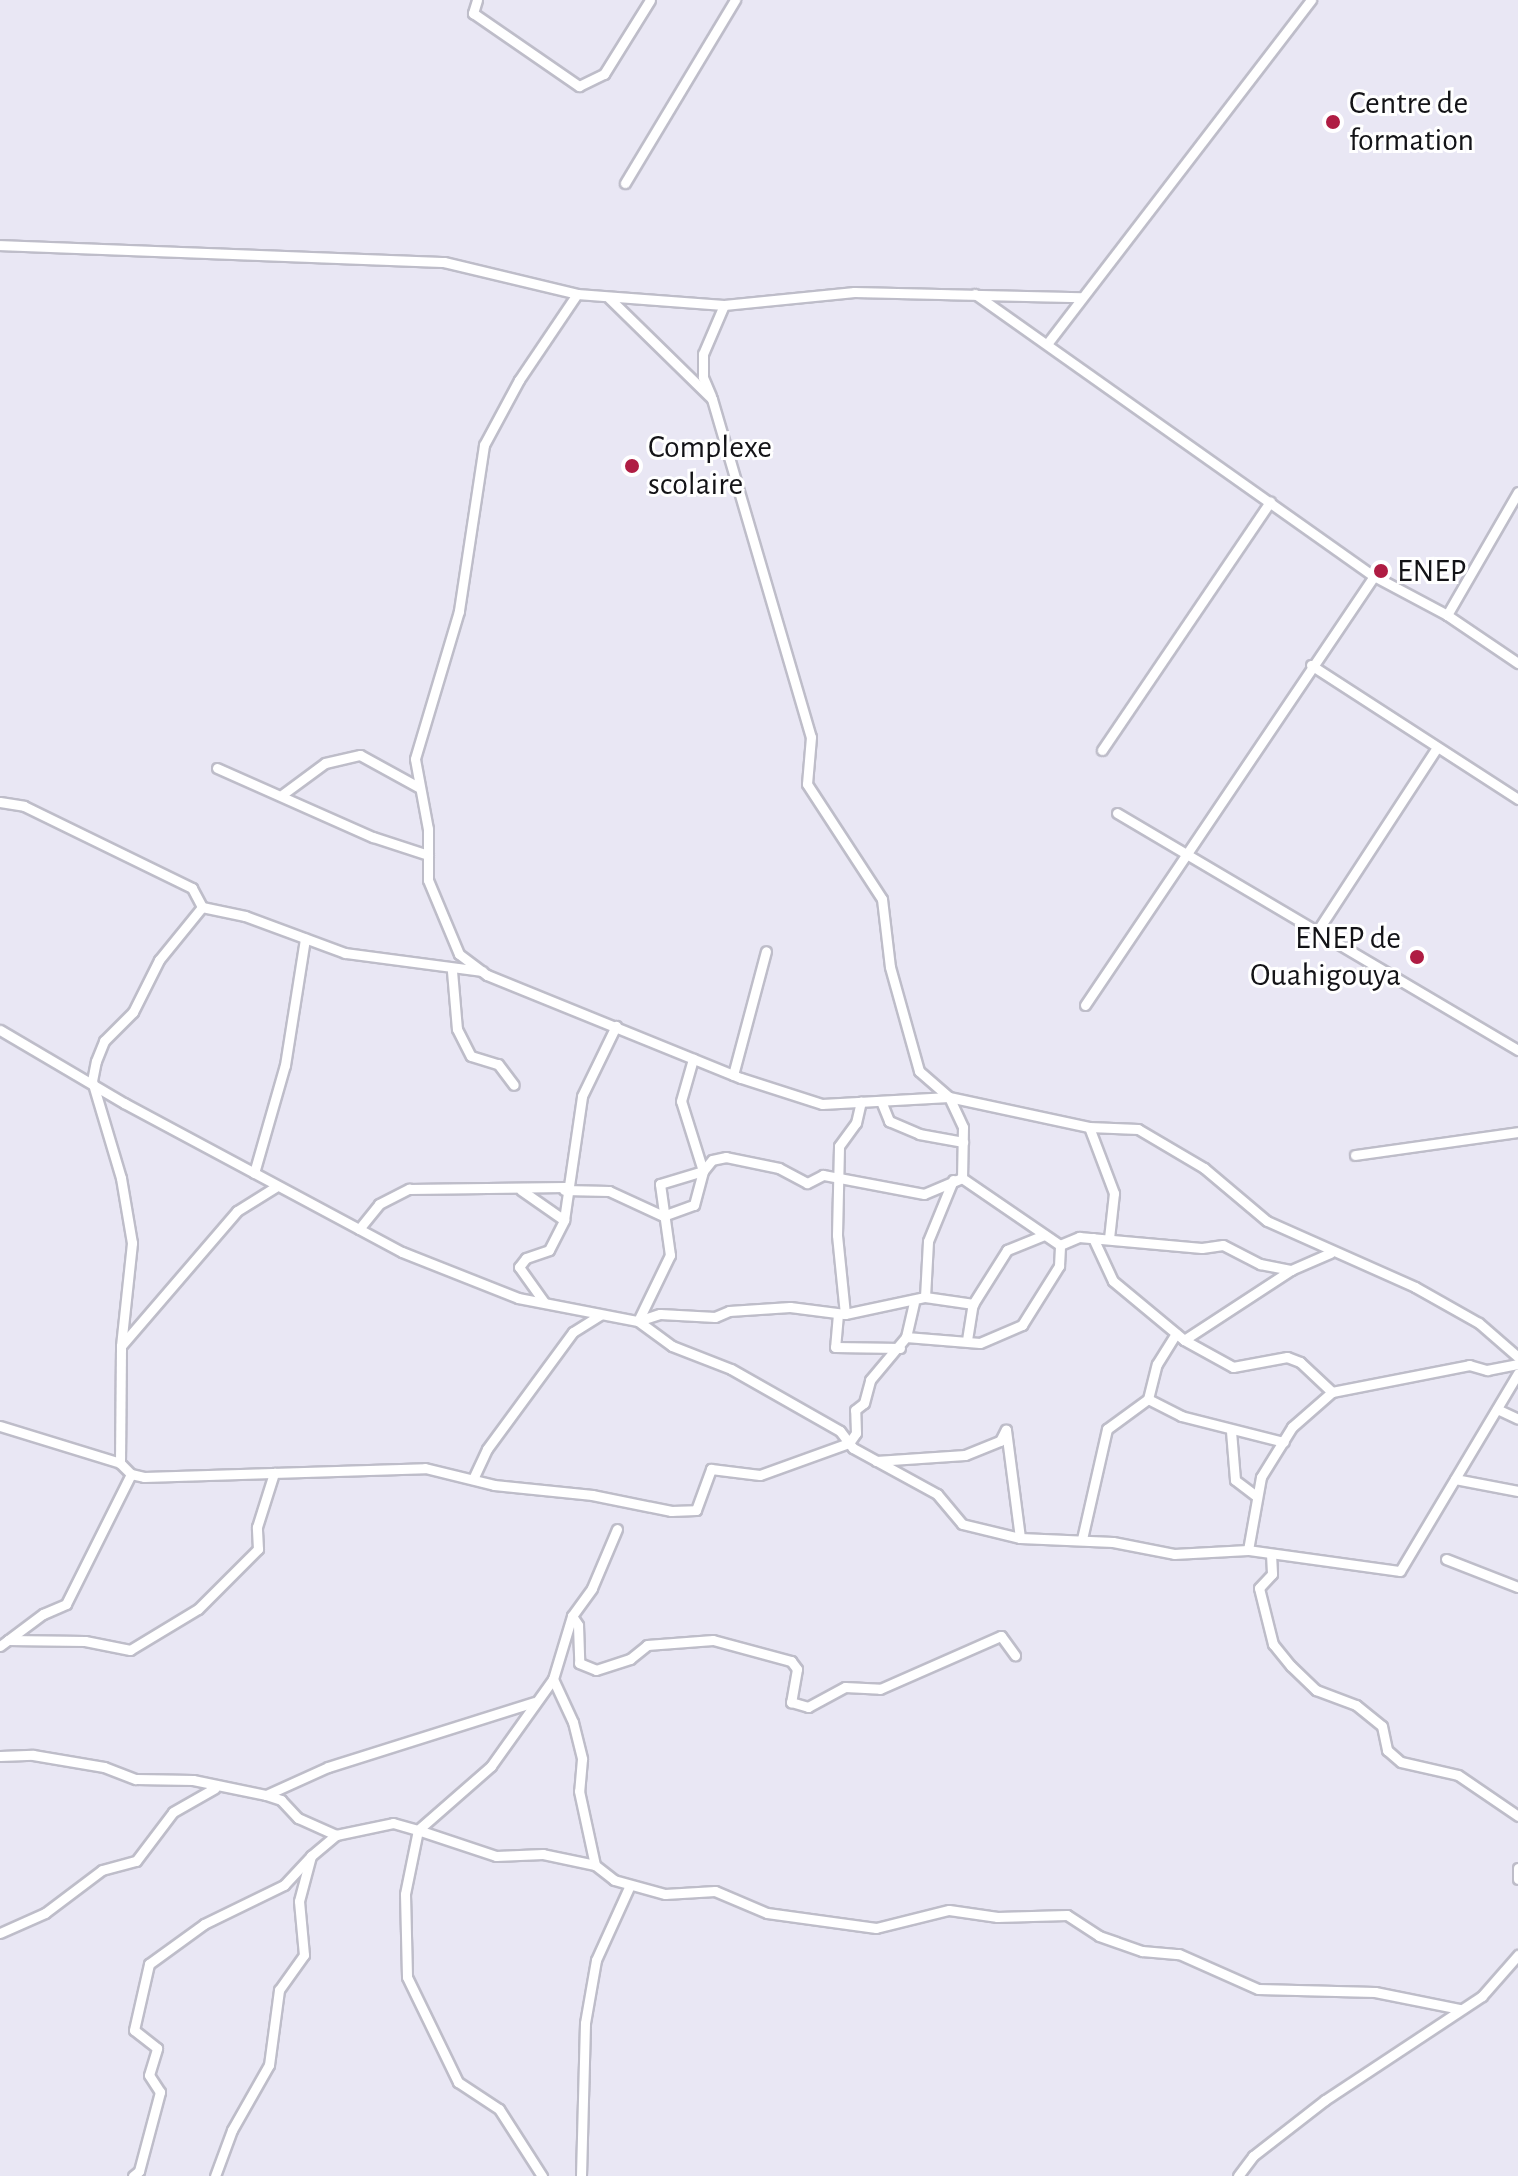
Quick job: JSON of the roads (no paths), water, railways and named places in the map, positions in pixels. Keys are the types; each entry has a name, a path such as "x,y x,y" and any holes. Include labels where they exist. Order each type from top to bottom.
{"street":[{"path":"477,0 473,13 579,86 604,74 650,0"},
{"path":"625,183 735,0"},
{"path":"1047,344 1311,0"},
{"path":"0,245 444,262 577,294 724,305 854,292 1081,297"},
{"path":"974,293 1374,576 1447,615 1518,663"},
{"path":"577,294 519,380 484,445 459,611 415,759 428,855 428,880 459,954 482,971 693,1059 822,1104 949,1097 1089,1127 1138,1129 1204,1168 1267,1221 1330,1253 1415,1287 1466,1315 1518,1357"},
{"path":"609,298 712,399"},
{"path":"724,305 703,354 703,377 811,737 807,784 882,899 890,967 919,1071 949,1097 963,1127 958,1179 928,1241 925,1297"},
{"path":"1447,615 1518,492"},
{"path":"1102,750 1270,502"},
{"path":"1085,1005 1311,665 1374,576"},
{"path":"1311,665 1436,749 1518,799"},
{"path":"1316,933 1436,749"},
{"path":"283,794 325,763 360,755 420,788"},
{"path":"217,768 283,794 373,837 428,855"},
{"path":"0,802 24,806 192,888 202,907"},
{"path":"1117,813 1518,1050"},
{"path":"202,907 245,916 345,953 452,971 482,971"},
{"path":"120,1463 121,1346 132,1243 121,1178 92,1081 104,1041 133,1012 154,967 202,907"},
{"path":"254,1173 285,1065 305,939"},
{"path":"733,1075 766,951"},
{"path":"452,971 457,1029 471,1056 498,1064 514,1085"},
{"path":"544,1302 519,1267 526,1258 549,1250 564,1220 564,1189 582,1096 616,1026"},
{"path":"0,1030 359,1229 460,1277 544,1302 638,1321 660,1314 715,1317 729,1311 790,1307 842,1314 914,1303 925,1297 973,1304"},
{"path":"693,1059 681,1101 703,1171"},
{"path":"881,1101 889,1121 919,1134 963,1142"},
{"path":"861,1102 856,1123 846,1130 839,1146 837,1235 842,1314 835,1347 900,1348"},
{"path":"1089,1127 1114,1193 1109,1238"},
{"path":"1355,1155 1518,1132"},
{"path":"359,1229 379,1204 409,1189 609,1191 663,1216 694,1205 703,1171 712,1160 726,1157 779,1168 807,1183 823,1175 924,1194 958,1179"},
{"path":"638,1321 670,1255 660,1184 703,1171"},
{"path":"958,1179 1060,1245 1093,1238 1202,1248 1223,1245 1260,1264 1291,1270"},
{"path":"121,1346 229,1220 277,1186"},
{"path":"521,1190 564,1220"},
{"path":"967,1340 973,1304 1007,1250 1044,1235"},
{"path":"1093,1238 1113,1281 1180,1337 1233,1367 1287,1357 1300,1362 1332,1392"},
{"path":"906,1337 980,1343 1022,1325 1059,1266 1060,1245"},
{"path":"1082,1539 1107,1429 1148,1399 1157,1364 1180,1337 1291,1270 1330,1253"},
{"path":"0,1426 120,1463 131,1474 425,1468 473,1479 671,1511 696,1510 711,1469 760,1475 849,1443 856,1433 855,1410 864,1403 870,1380 900,1348 906,1337 914,1303"},
{"path":"473,1479 487,1449 573,1332 600,1315"},
{"path":"638,1321 672,1346 731,1369 840,1431 849,1443 876,1461 937,1494 962,1524 1020,1538 1082,1539 1174,1554 1248,1550 1400,1571 1518,1373"},
{"path":"1248,1550 1255,1495 1284,1442 1306,1412 1314,1412 1332,1392 1469,1365 1487,1370 1518,1364"},
{"path":"1148,1399 1231,1431 1284,1442"},
{"path":"1497,1409 1518,1419"},
{"path":"876,1461 965,1455 1000,1441 1006,1429 1020,1538"},
{"path":"1231,1431 1235,1480 1255,1495"},
{"path":"4,1643 85,1641 130,1650 198,1609 258,1549 257,1527 274,1473"},
{"path":"4,1643 66,1604 131,1474"},
{"path":"1455,1479 1518,1491"},
{"path":"542,2176 499,2109 458,2082 407,1977 405,1894 418,1830 491,1766 553,1679 572,1616 592,1588 617,1529"},
{"path":"1271,1554 1272,1574 1259,1588 1273,1644 1291,1666 1316,1690 1356,1705 1382,1726 1387,1750 1401,1762 1458,1775 1517,1809"},
{"path":"1446,1559 1518,1587"},
{"path":"572,1616 578,1625 579,1663 596,1670 630,1659 647,1645 713,1640 791,1661 797,1669 791,1702 808,1707 845,1687 880,1689 1001,1636 1015,1655"},
{"path":"553,1679 573,1722 582,1759 579,1791 595,1865"},
{"path":"266,1795 328,1767 534,1702"},
{"path":"0,1756 65,1759 136,1779 193,1780 215,1788 266,1795 281,1800 298,1818 336,1835"},
{"path":"0,1933 45,1913 102,1870 136,1861 173,1812 215,1788"},
{"path":"133,2176 139,2171 160,2092 149,2075 157,2048 134,2030 149,1964 204,1924 284,1885 336,1835 393,1823 496,1856 543,1854 595,1865 630,1885 665,1894 715,1891 767,1913 876,1928 949,1910 997,1917 1008,1913 1067,1915 1099,1936 1142,1951 1179,1954 1221,1968 1258,1989 1375,1992 1460,2009"},
{"path":"215,2176 232,2130 269,2065 279,1990 304,1955 299,1901 311,1856"},
{"path":"1518,1868 1518,1879"},
{"path":"581,2176 590,1992 596,1960 630,1885"},
{"path":"1238,2176 1253,2156 1325,2100 1482,1996 1518,1955"}],"place":[{"name":"Centre de formation","path":"1333,122"},
{"name":"Complexe scolaire","path":"632,466"},
{"name":"ENEP","path":"1381,571"},
{"name":"ENEP de Ouahigouya","path":"1417,957"}]}
